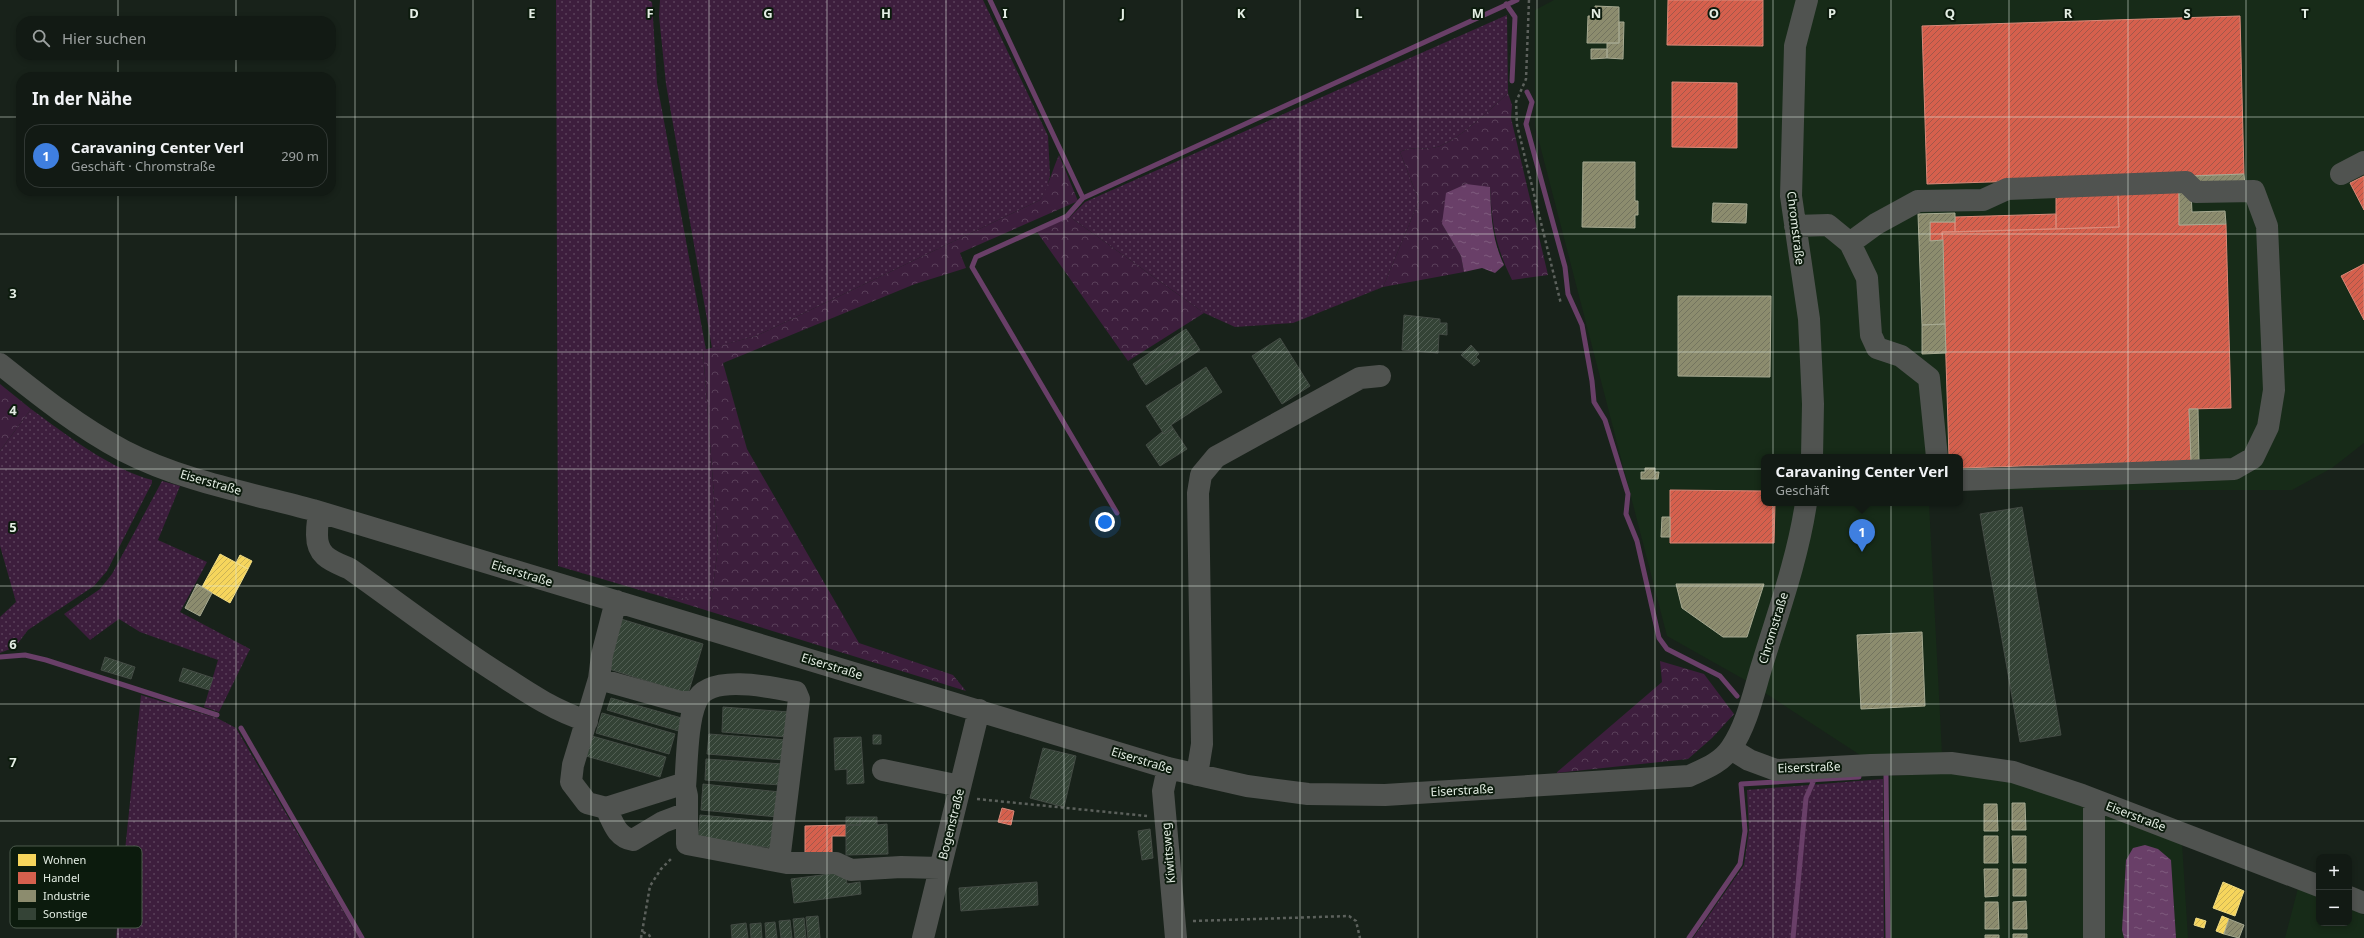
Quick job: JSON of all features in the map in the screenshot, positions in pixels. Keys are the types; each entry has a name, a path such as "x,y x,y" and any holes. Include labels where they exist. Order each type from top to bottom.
{"street":[{"name":"Chromstraße","path":"1807,0 1794,46 1791,196 1809,319 1813,404 1812,454"},
{"path":"2341,174 2364,162"},
{"path":"1850,243 1876,224 1918,201 1982,200 2007,189 2186,182 2196,192 2254,191 2267,226 2274,390 2268,427 2253,458 2234,469 1963,480"},
{"path":"1795,226 1828,225 1850,243 1867,278 1871,335 1877,348 1901,356 1929,378 1937,454"},
{"name":"Eiserstraße","path":"0,364 67,418 125,451 172,471 320,513 1168,768 1197,775 1247,786 1308,794 1385,795 1689,776 1718,762 1731,749 1776,770 1951,763 2012,772 2094,800 2316,885"},
{"path":"1197,775 1202,744 1198,493 1202,475 1216,458 1360,378 1380,376"},
{"name":"Chromstraße","path":"1731,749 1745,719 1788,580 1802,531 1806,506"},
{"path":"320,513 318,520 317,546 327,558 350,569 478,661 561,712 587,721"},
{"path":"616,601 602,655 599,679 573,765 571,782 587,804 606,808 679,785 685,787"},
{"path":"599,679 681,702 696,702"},
{"path":"779,861 799,699 796,692 730,684 712,687 702,692 696,702 685,787 687,844 779,861 836,863 851,870 901,867 940,868"},
{"name":"Bogenstraße","path":"923,938 979,710"},
{"name":"Kiwittsweg","path":"1168,768 1163,791 1175,930"},
{"path":"883,770 959,792"},
{"path":"2094,800 2094,938"},
{"path":"606,808 618,832 626,839 633,840 663,822 687,813"},
{"path":"2352,898 2364,903"}],"path":[{"path":"1529,0 1526,79 1516,102 1517,125 1561,304"},
{"path":"959,792 1165,818"},
{"path":"641,938 650,886 661,869 687,844"},
{"path":"1175,930 1349,916 1356,921 1360,938"},
{"path":"643,932 651,938"}],"shaded area":[{"path":"1554,0 2364,0 2364,443 2332,468 2292,490 1963,490 1963,454 1761,454 1761,506 1929,506 1942,753 1860,755 1745,680 1667,636 1535,126 1535,10"},
{"path":"1961,772 2015,781 2182,843 2188,938 1891,938 1890,776"},
{"path":"2298,888 2316,896 2316,926 2352,926 2352,909 2364,915 2364,938 2285,938"}],"green space":[{"path":"556,0 648,0 652,2 657,83 706,350 703,351 718,548 711,602 660,596 558,566"},
{"path":"660,0 983,0 1048,136 1050,175 1047,189 1040,200 756,336 712,348 666,84 659,16"},
{"path":"1507,15 1508,93 1476,122 1449,142 1440,146 1410,149 1400,152 1419,201 1383,287 1293,323 1235,327 1204,313 1070,217 1085,202"},
{"path":"1508,93 1512,105 1511,118 1548,275 1512,280 1506,268 1495,235 1490,187 1442,224 1461,256 1464,272 1383,287 1419,201 1400,152 1410,149 1440,146 1449,142 1476,122"},
{"path":"1059,155 1078,201 960,253 966,268 915,284 723,363 747,449 859,643 953,675 966,691 660,596 711,601 718,548 703,350 756,336 1040,200 1046,189"},
{"path":"1070,217 1204,313 1128,361 1037,232"},
{"path":"0,384 31,409 0,451"},
{"path":"31,409 88,450 120,468 152,480 152,483 107,571 94,586 28,630 15,647 0,653 0,617 16,602 0,546 0,451"},
{"path":"162,481 180,486 158,540 207,562 180,612 250,649 219,712 204,707 218,660 140,632 119,619 90,640 64,614 100,589 112,574"},
{"path":"1660,661 1704,674 1734,714 1712,738 1688,759 1556,773 1662,682"},
{"path":"141,695 217,718 236,728 359,938 116,938 117,928 142,928 142,846 125,846"},
{"path":"1883,779 1884,938 1693,938 1744,865 1749,830 1747,790"}],"water":[{"path":"1466,184 1490,187 1495,237 1504,265 1495,273 1482,268 1464,272 1461,256 1442,224 1446,193"},
{"path":"2145,845 2158,849 2171,860 2176,938 2124,938 2122,930 2126,860 2133,848"}],"building: Wohnen":[{"path":"220,554 248,569 230,603 202,587"},
{"path":"240,555 252,561 248,569 236,563"},
{"path":"2223,882 2244,891 2235,916 2213,908"},
{"path":"2222,916 2229,919 2224,934 2216,931"},
{"path":"2196,918 2206,921 2204,928 2194,925"}],"building: Handel":[{"path":"1668,0 1763,0 1763,46 1667,45"},
{"path":"2240,16 2244,174 1927,184 1922,26"},
{"path":"1672,82 1737,83 1737,148 1672,147"},
{"path":"2364,176 2364,210 2350,183"},
{"path":"2179,192 2179,225 2226,224 2231,408 2189,409 2191,461 1963,468 1963,454 1949,454 1942,232 2119,227 2118,194"},
{"path":"2118,194 2119,227 2056,229 2056,196"},
{"path":"2056,214 2056,229 1955,232 1955,217"},
{"path":"1930,222 1955,222 1955,232 1942,232 1943,240 1930,241"},
{"path":"2364,264 2364,320 2341,276"},
{"path":"1670,490 1761,491 1761,506 1775,506 1774,543 1670,543"},
{"path":"1002,808 1014,811 1011,825 998,822"},
{"path":"846,825 846,836 832,836 832,856 805,856 805,826"}],"building: Industrie":[{"path":"1595,6 1619,7 1619,43 1587,43 1588,16 1595,16"},
{"path":"1619,22 1624,22 1623,59 1607,58 1607,43 1619,43"},
{"path":"1591,49 1607,49 1607,58 1591,59"},
{"path":"1583,162 1635,162 1635,201 1638,201 1638,215 1635,215 1635,228 1582,227"},
{"path":"2244,174 2245,185 2193,186 2193,176"},
{"path":"2179,192 2191,192 2192,212 2225,211 2226,224 2179,225"},
{"path":"1713,203 1747,204 1746,223 1712,222"},
{"path":"1955,213 1955,222 1930,222 1930,241 1943,240 1945,324 1922,325 1918,214"},
{"path":"1678,296 1771,296 1770,377 1678,376"},
{"path":"1945,324 1946,353 1922,354 1922,325"},
{"path":"2189,409 2198,409 2199,461 2191,461"},
{"path":"1645,468 1655,468 1655,472 1659,472 1658,479 1641,479 1641,472 1645,472"},
{"path":"1662,517 1670,517 1670,537 1661,537"},
{"path":"197,584 212,593 200,616 185,608"},
{"path":"1676,584 1764,584 1747,637 1723,637 1682,608"},
{"path":"1922,632 1925,706 1861,709 1857,635"},
{"path":"2012,803 2025,803 2026,830 2012,830"},
{"path":"1984,804 1997,804 1998,831 1984,831"},
{"path":"1984,836 1998,836 1998,863 1984,863"},
{"path":"2012,836 2026,836 2026,863 2013,863"},
{"path":"1984,869 1998,869 1998,896 1985,897"},
{"path":"2013,869 2026,869 2026,896 2013,896"},
{"path":"2026,901 2027,929 2013,929 2013,902"},
{"path":"1985,902 1998,902 1999,929 1985,929"},
{"path":"2229,919 2244,925 2239,938 2224,934"},
{"path":"2013,934 2027,934 2027,938 2013,938"},
{"path":"1985,935 1999,935 1999,938 1985,938"}],"building: Sonstige":[{"path":"1404,315 1440,319 1440,323 1447,323 1447,335 1439,334 1438,353 1402,350"},
{"path":"1186,329 1195,342 1141,378 1133,364"},
{"path":"1280,338 1310,386 1282,404 1252,356"},
{"path":"1195,342 1200,350 1146,385 1141,378"},
{"path":"1471,345 1479,354 1476,357 1480,361 1474,366 1461,355"},
{"path":"1206,367 1222,392 1171,425 1173,428 1164,434 1146,406"},
{"path":"1173,428 1187,449 1160,466 1146,445 1162,432 1164,434"},
{"path":"2022,507 2061,735 2020,742 1980,514"},
{"path":"621,619 703,644 688,694 606,668"},
{"path":"105,657 135,667 131,679 101,670"},
{"path":"183,668 213,678 209,690 179,681"},
{"path":"611,698 685,719 682,732 607,710"},
{"path":"723,707 789,712 787,737 722,732"},
{"path":"602,713 675,734 669,754 596,733"},
{"path":"709,734 787,740 785,760 707,754"},
{"path":"873,735 881,735 881,744 873,744"},
{"path":"592,736 666,757 660,777 586,756"},
{"path":"861,737 864,783 847,784 847,769 835,770 834,738"},
{"path":"1043,748 1076,756 1064,807 1030,798"},
{"path":"706,759 783,764 781,785 705,780"},
{"path":"703,784 780,792 778,817 701,810"},
{"path":"700,815 777,822 775,848 698,840"},
{"path":"846,817 860,817 860,825 846,825"},
{"path":"860,817 877,817 877,825 887,824 888,854 846,855 846,825 860,825"},
{"path":"1150,829 1153,858 1142,860 1138,831"},
{"path":"845,872 847,884 860,882 861,894 794,903 791,879"},
{"path":"1037,882 1038,905 961,911 959,888"},
{"path":"818,916 820,938 808,938 806,917"},
{"path":"804,918 806,938 795,938 793,919"},
{"path":"790,920 792,938 781,938 779,921"},
{"path":"775,922 777,938 766,938 765,923"},
{"path":"746,923 748,938 732,938 731,925"},
{"path":"761,923 762,938 751,938 750,924"}],"waterway":[{"path":"990,0 1083,198"},
{"path":"1117,513 972,267 976,257 1067,216 1083,198 1517,0"},
{"path":"1506,4 1515,17 1512,81"},
{"path":"1527,92 1532,102 1526,124 1565,267 1568,294 1582,325 1592,381 1594,402 1605,420 1628,494 1626,514 1637,541 1659,638 1667,649 1720,676 1737,696"},
{"path":"0,657 25,655 46,660 217,715"},
{"path":"241,728 362,938"},
{"path":"1886,775 1888,938"},
{"path":"1689,938 1740,864 1745,831 1741,784 1859,777"},
{"path":"1793,938 1806,798 1814,780"}],"place":[{"name":"Caravaning Center Verl","path":"1862,552"}]}
